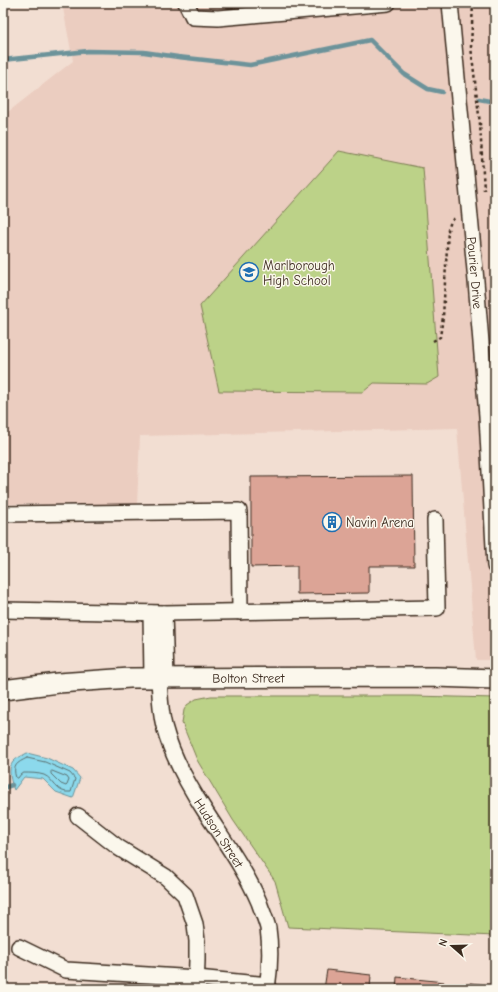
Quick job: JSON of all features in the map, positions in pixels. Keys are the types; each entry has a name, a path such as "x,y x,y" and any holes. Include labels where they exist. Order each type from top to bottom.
{"main road":[{"name":"Bolton Street","path":"3,690 105,679 435,677 495,679"}],"street":[{"path":"186,3 193,17 218,18 388,3"},
{"name":"Pourier Drive","path":"450,3 487,416 495,566"},
{"path":"3,514 239,512 240,612"},
{"path":"3,610 158,613 436,608 435,520"},
{"name":"Hudson Street","path":"158,613 159,678 164,726 176,760 184,777 236,858 256,895 263,912 268,928 270,945 270,963 267,987"},
{"path":"78,816 119,848 166,877 185,895 194,924 197,941 196,984"},
{"path":"19,947 66,970 196,984 267,987"}],"path":[{"path":"473,3 471,47 480,124 484,194"},
{"path":"433,341 440,337 443,317 448,230 451,221 455,217"}],"shaded area":[{"name":"Marlborough High School","path":"62,3 495,3 495,32 493,32 495,56 495,660 476,660 457,428 140,436 137,505 3,504 3,116 73,61"}],"green space":[{"path":"339,151 423,168 439,377 427,384 374,383 363,392 219,391 200,306"},
{"path":"211,696 413,696 495,698 495,936 288,927 275,881 233,820 197,760 182,723 184,710 187,705 196,699"}],"water":[{"path":"27,753 47,758 73,770 80,778 73,798 56,792 43,779 24,777 14,790 10,776 11,765 16,759"}],"building":[{"name":"Navin Arena","path":"413,476 414,566 369,566 369,593 297,594 297,566 251,567 251,477"},
{"path":"327,970 371,975 370,989 324,989"},
{"path":"397,977 444,982 443,989 396,989"},
{"path":"470,983 495,986 495,989 469,989"}],"waterway":[{"path":"3,60 88,51 144,52 250,65 370,40 404,74 428,89 442,92"},
{"path":"479,99 495,102"},
{"path":"3,788 12,785"}],"place":[{"name":"Marlborough High School","path":"249,272"},
{"name":"Navin Arena","path":"332,522"}]}
